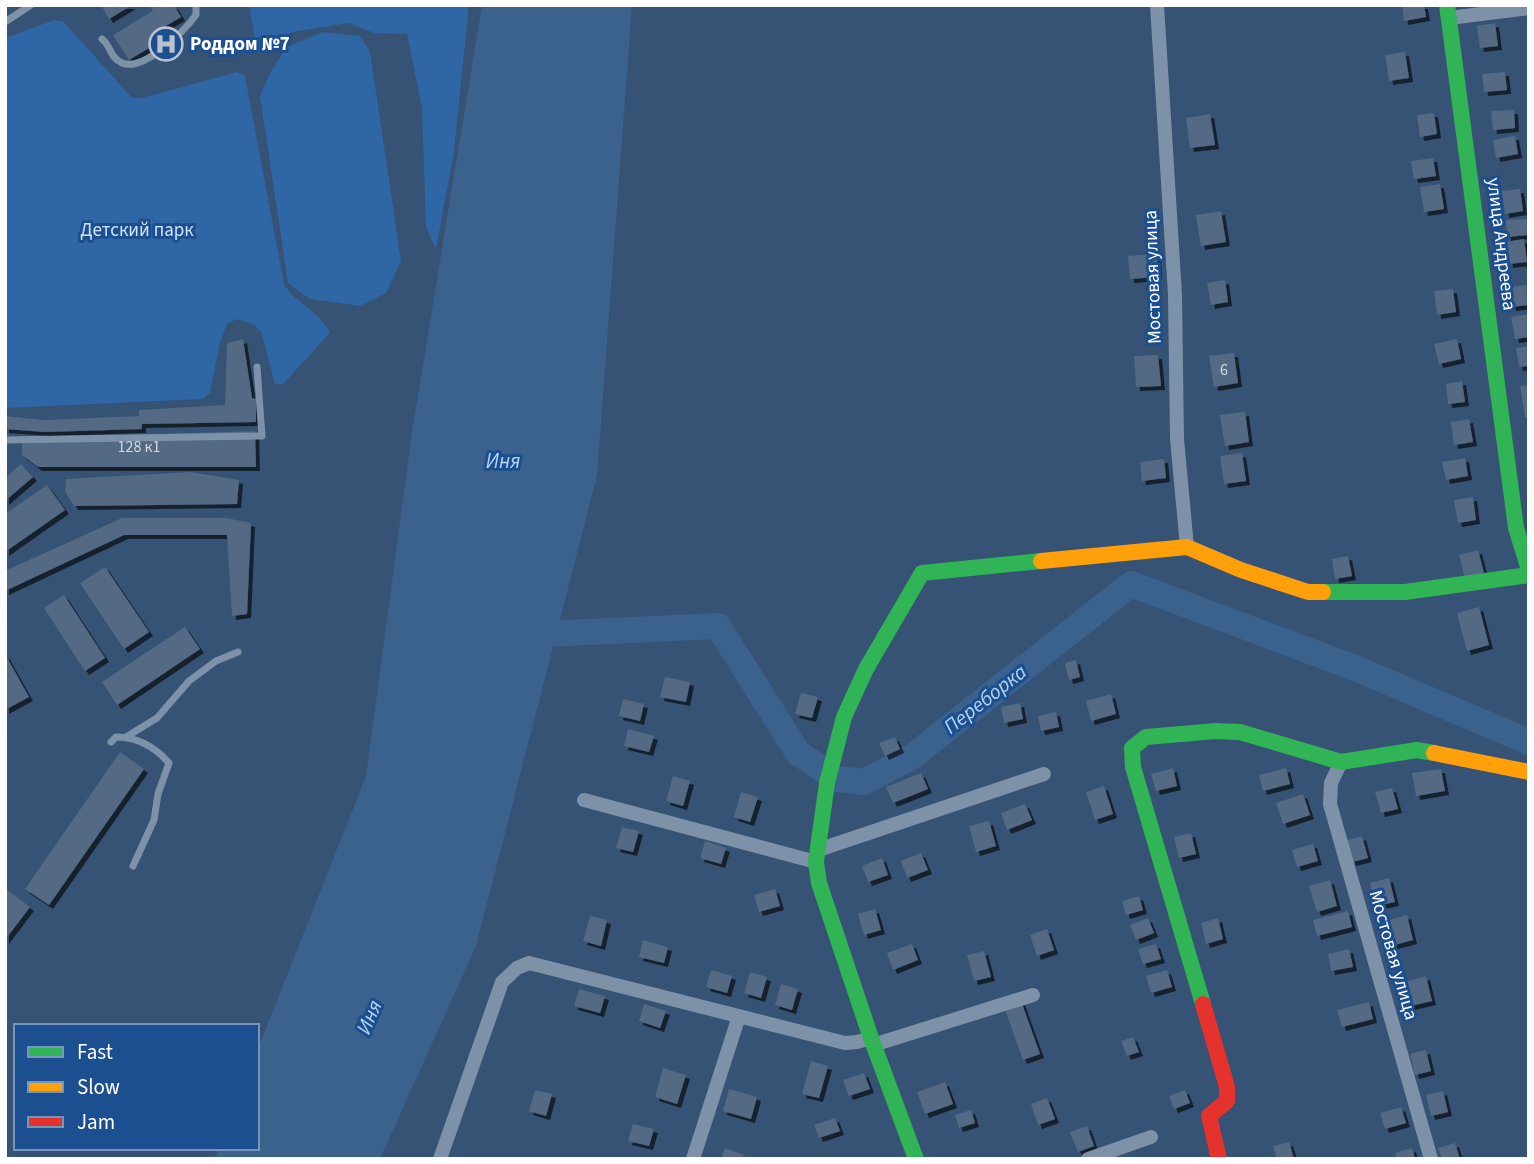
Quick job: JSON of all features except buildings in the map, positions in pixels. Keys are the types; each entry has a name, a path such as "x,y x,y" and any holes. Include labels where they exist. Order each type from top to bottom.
{"street":[{"name":"Мостовая улица","path":"1157,5 1175,295 1177,439 1187,547"},
{"path":"1448,12 1529,8"},
{"name":"улица Андреева","path":"1448,12 1516,528 1529,572"},
{"path":"910,1157 819,883 817,855 828,783 845,717 866,669 922,573 1187,547 1241,570 1308,592 1405,592 1529,572"},
{"path":"1219,1159 1209,1115 1227,1101 1227,1087 1133,767 1132,748 1146,737 1216,731 1240,732 1341,762 1417,750 1529,772"},
{"name":"Мостовая улица","path":"1341,762 1331,783 1331,804 1430,1159"},
{"path":"584,800 817,855 1044,775"},
{"path":"440,1159 502,982 517,968 529,963 845,1042 872,1042 1033,995"},
{"path":"694,1159 739,1016"},
{"path":"1087,1159 1151,1137"}],"lane":[{"path":"5,22 32,5"},
{"path":"102,39 108,44 112,56 124,64 144,62 186,29 196,15 196,5"},
{"path":"5,440 262,436 257,367"},
{"path":"126,737 157,718 189,681 216,661 239,652"},
{"path":"111,742 116,737 126,737 155,748 169,763 158,794 154,820 133,866"}],"green space":[{"path":"249,5 469,5 454,151 436,249 426,228 422,108 407,34 374,33 349,23 292,32 257,53"},
{"name":"Детский парк","path":"54,20 64,22 132,98 142,98 237,72 245,76 284,284 321,319 330,333 283,384 275,384 261,331 252,324 237,319 227,324 220,342 210,393 203,399 5,408 5,38"},
{"path":"323,32 360,36 370,52 401,261 386,293 360,306 310,299 288,283 260,96 271,71 287,47"}],"water":[{"name":"Иня","path":"482,5 632,5 597,476 476,946 380,1159 215,1159 218,1150 259,1150 259,1046 366,776 412,432"}],"waterway":[{"name":"Переборка","path":"523,635 718,626 798,753 837,779 864,782 913,756 1131,584 1355,668 1529,742"}],"traffic: fast":[{"path":"1447,5 1516,528 1529,570"},
{"path":"916,1159 871,1038 819,883 816,862 827,783 844,717 866,669 922,573 1041,561"},
{"path":"1323,592 1405,592 1529,575"},
{"path":"1203,1004 1133,767 1132,748 1146,737 1216,731 1240,732 1341,762 1417,750 1434,753"}],"traffic: slow":[{"path":"1041,561 1187,547 1241,570 1308,592 1323,592"},
{"path":"1434,753 1529,772"}],"traffic: jam":[{"path":"1203,1004 1227,1087 1227,1101 1209,1116 1219,1159"}],"place":[{"name":"Роддом №7","path":"166,44"}]}
